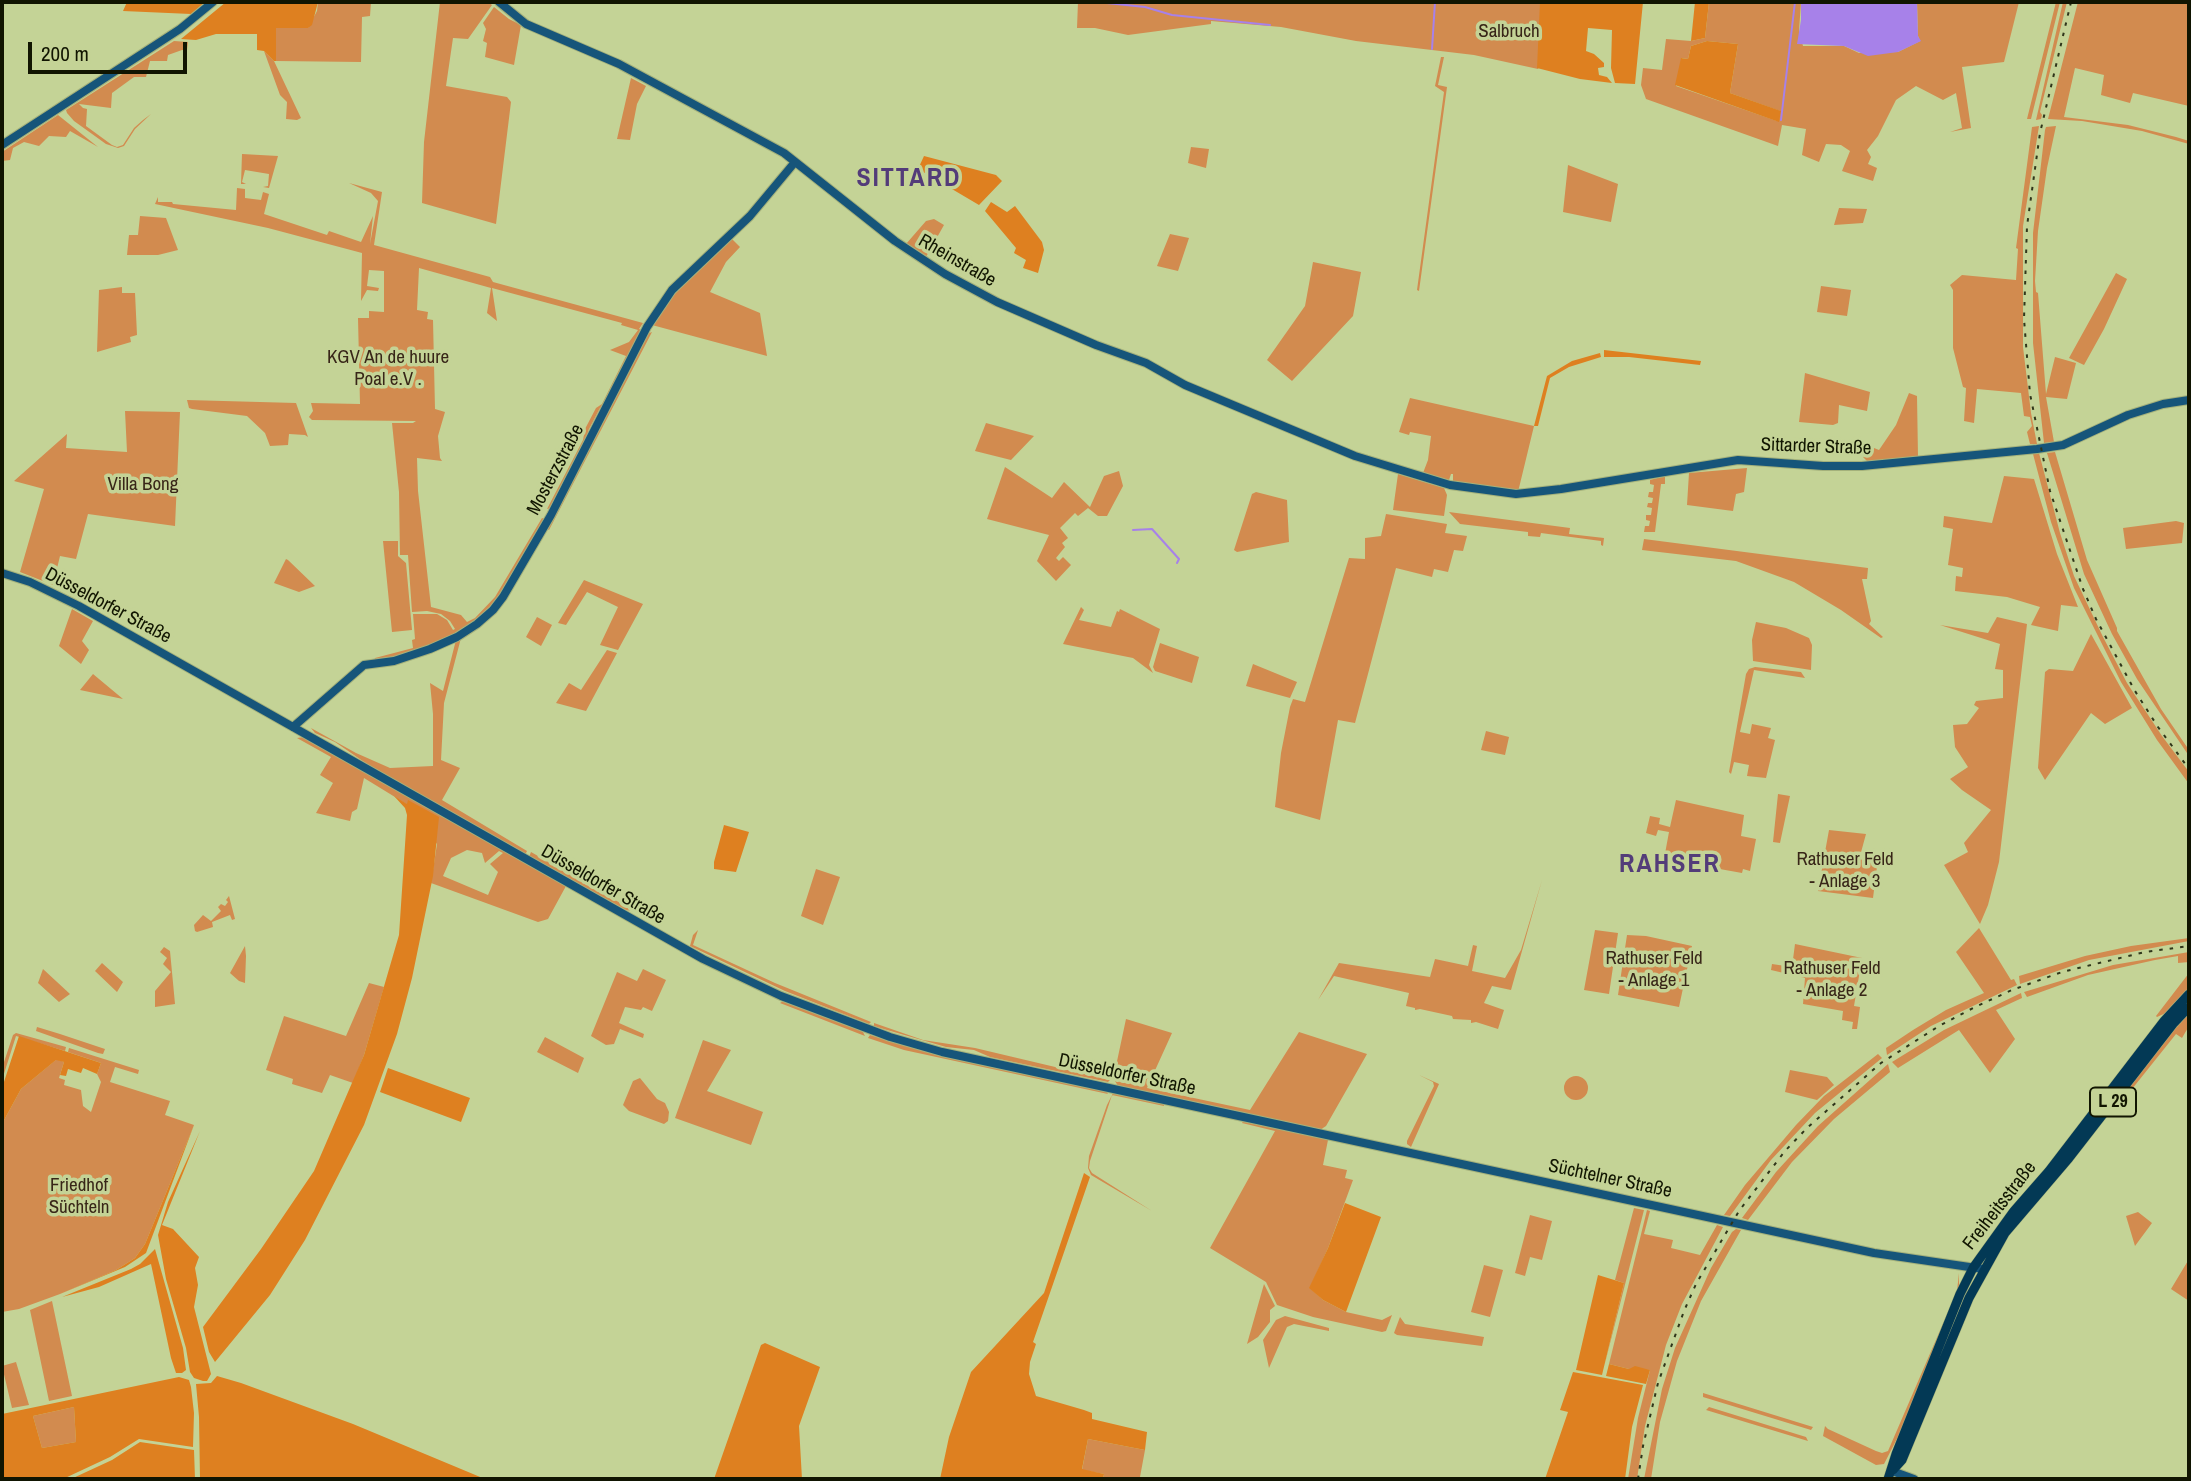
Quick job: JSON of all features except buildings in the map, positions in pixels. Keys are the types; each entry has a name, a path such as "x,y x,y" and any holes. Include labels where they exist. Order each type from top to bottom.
{"main road":[{"name":"Freiheitsstraße","path":"2106,1105 2164,1021 2189,994"},
{"name":"Freiheitsstraße","path":"1890,1475 1896,1454 1972,1270 2014,1210 2189,1007"},
{"name":"Freiheitsstraße","path":"1890,1475 1902,1460 1969,1298 1972,1270"}],"street":[{"path":"2,145 180,29 213,2"},
{"name":"Rheinstraße","path":"499,2 526,24 619,64 747,131 795,162 895,242 945,274 998,302 1096,345 1146,363 1185,385 1346,452 1435,481"},
{"name":"Mosterzstraße","path":"293,727 365,665 394,661 430,649 457,637 493,610 551,515 647,327 672,290 741,225 795,162"},
{"name":"Sittarder Straße","path":"1435,481 1516,494 1738,460 1823,466 1912,463 2063,445 2128,415 2163,404 2189,400"},
{"name":"Düsseldorfer Straße","path":"2,573 30,582 79,606 684,949 781,996 860,1027 920,1046 1232,1114"},
{"name":"Süchtelner Straße","path":"1232,1114 1874,1253 1972,1270"},
{"path":"1890,1475 1914,1479"}],"green space":[{"path":"318,2 371,2 370,16 362,17 361,62 276,61 276,28 308,28 317,11"},
{"path":"440,2 488,2 492,5 468,39 453,38 446,86 507,97 511,102 496,224 422,203 424,142"},
{"name":"Salbruch","path":"1078,2 1541,2 1539,67 1538,69 1474,55 1356,41 1281,27 1211,21 1211,24 1128,35 1095,28 1077,28"},
{"path":"1709,2 1801,2 1799,31 1803,46 1844,46 1859,53 1898,52 1920,41 1917,2 2019,2 2004,62 1962,67 1971,128 1950,132 1962,128 1956,93 1943,100 1916,86 1896,100 1878,136 1867,150 1871,157 1868,164 1877,168 1873,181 1842,171 1850,151 1841,145 1826,144 1819,162 1802,155 1806,129 1782,125 1778,146 1646,99 1641,85 1643,68 1662,70 1666,39 1691,41 1705,38","holes":["1707,41 1738,44 1730,93 1780,111 1777,121 1676,86 1682,58 1688,59 1691,46"]},
{"path":"2056,2 2060,2 2031,119 2027,119"},
{"path":"2063,2 2067,2 2040,112 2042,115 2041,119 2036,120"},
{"path":"2078,2 2189,2 2189,106 2133,93 2130,103 2101,95 2104,75 2075,68 2064,117 2128,125 2189,141 2189,144 2142,131 2082,121 2048,119"},
{"path":"494,7 521,25 514,65 485,57 487,43 483,41 486,29 483,23"},
{"path":"174,41 188,42 187,50 168,55 167,61 150,61 146,77 134,77 112,93 111,108 79,104 87,109 86,126 117,147 123,145 134,128 151,114 135,129 124,146 118,148 106,144 67,113 66,110"},
{"path":"264,51 274,61 301,118 286,119 287,102 280,95"},
{"path":"1441,57 1444,57 1438,85 1447,87 1419,291 1417,290 1444,92 1435,86"},
{"path":"631,78 646,86 637,104 630,140 617,139"},
{"path":"58,115 98,147 70,131 66,137 49,136 39,146 24,142 13,148 10,160 2,161 2,152"},
{"path":"2039,126 2023,226 2023,347 2037,444 2030,444 2027,432 2032,426 2030,417 2024,416 2021,393 1977,389 1974,423 1964,421 1966,388 1963,387 1953,348 1953,290 1950,285 1962,275 2016,280 2016,248 2032,127"},
{"path":"2056,126 2038,231 2035,281 2046,394 2055,357 2076,363 2067,399 2046,397 2054,442 2044,443 2033,343 2033,233 2045,130 2046,127"},
{"path":"1191,147 1209,149 1206,168 1188,163"},
{"path":"242,154 278,156 269,188 263,187 268,186 269,174 245,170 242,182 246,184 241,184"},
{"path":"1568,165 1618,184 1611,222 1563,212"},
{"name":"KGV An de huure Poal e.V .","path":"349,183 382,192 374,245 490,277 493,282 643,323 603,409 600,408 588,431 591,433 551,508 547,509 583,440 585,429 596,408 602,404 626,356 610,350 629,342 638,330 621,325 622,323 492,288 497,321 487,313 491,288 419,268 417,310 428,312 427,319 433,320 435,409 445,412 438,436 442,461 417,458 431,607 461,615 467,622 475,618 495,597 542,518 545,519 495,603 477,620 456,634 408,654 374,661 375,658 413,648 413,614 437,614 455,629 450,621 441,614 412,612 408,555 400,555 399,492 392,423 416,421 312,420 309,417 313,411 311,403 360,404 358,318 369,318 369,311 384,312 384,271 369,270 367,286 379,288 378,291 367,290 361,301 362,253 268,228 155,204 158,197 158,202 236,210 237,188 245,189 245,198 261,200 263,192 269,194 264,214 327,235 329,231 361,242 373,216 370,244 378,201 371,193"},
{"path":"1839,208 1867,209 1863,223 1834,225"},
{"path":"140,216 166,218 178,250 158,255 127,255 129,235 138,235"},
{"path":"934,219 944,225 926,257 906,244 926,221"},
{"path":"1170,234 1189,238 1178,271 1157,266"},
{"path":"732,239 740,247 726,262 710,292 760,313 767,356 652,325 679,288"},
{"path":"1313,262 1361,272 1353,316 1292,381 1267,360 1305,306"},
{"path":"2116,273 2127,279 2084,365 2069,358"},
{"path":"1821,286 1851,290 1847,316 1817,312"},
{"path":"122,287 122,293 135,293 137,335 130,337 131,342 97,352 99,290"},
{"path":"652,332 549,530 547,529 647,334"},
{"path":"1805,373 1870,392 1867,411 1839,405 1838,423 1833,425 1799,422"},
{"path":"1909,393 1917,396 1918,457 1869,463 1863,457 1874,448 1879,450 1896,425"},
{"path":"1410,398 1534,426 1518,492 1453,483 1453,474 1449,480 1423,473 1428,460 1431,436 1399,432"},
{"path":"187,400 296,403 308,437 289,434 288,445 270,446 265,433 247,416 192,409 189,408"},
{"name":"Villa Bong","path":"125,411 180,412 175,526 88,514 76,559 60,556 53,585 20,572 44,489 14,481 67,434 66,448 127,452"},
{"path":"986,423 1034,436 1011,460 975,451"},
{"path":"2055,452 2087,560 2117,631 2161,709 2189,750 2189,756 2137,679 2084,574 2047,453"},
{"path":"2039,453 2074,576 2127,683 2189,772 2189,784 2157,740 2121,682 2074,588 2051,522 2033,454"},
{"path":"1005,467 1052,498 1064,482 1090,507 1104,476 1119,471 1123,486 1107,516 1098,516 1088,508 1078,516 1075,513 1060,528 1068,538 1062,543 1065,547 1056,558 1059,561 1063,557 1071,565 1056,581 1037,561 1049,535 987,519"},
{"path":"1747,468 1744,492 1736,494 1733,511 1687,505 1689,473"},
{"path":"1398,474 1444,488 1447,495 1444,516 1393,510"},
{"path":"1665,476 1665,484 1661,484 1655,532 1644,532 1650,521 1646,520 1646,515 1651,515 1652,508 1647,507 1653,498 1648,497 1649,492 1653,492 1654,485 1650,484 1650,480"},
{"path":"2004,476 2034,479 2057,554 2078,607 2061,605 2058,631 2031,625 2040,607 2007,597 1955,591 1956,576 1962,577 1963,568 1948,565 1953,529 1943,527 1944,516 1992,523"},
{"path":"1256,492 1287,500 1289,542 1237,552 1234,550 1252,494"},
{"path":"1449,512 1570,528 1569,534 1604,538 1603,546 1601,541 1541,533 1540,537 1528,536 1528,532 1460,524"},
{"path":"1386,514 1447,524 1445,533 1467,536 1463,551 1454,550 1448,572 1434,569 1432,577 1396,568 1355,723 1338,720 1320,820 1275,807 1281,753 1293,699 1305,702 1349,558 1365,559 1365,538 1381,536"},
{"path":"2176,521 2184,523 2182,543 2126,549 2123,528"},
{"path":"1644,539 1868,568 1867,579 1862,579 1871,621 1869,624 1883,637 1794,582 1736,561 1642,550"},
{"path":"383,541 398,541 398,556 406,563 412,630 392,632"},
{"path":"286,559 315,586 299,592 274,583"},
{"path":"584,580 643,604 618,650 600,645 618,607 587,592 566,625 558,623"},
{"path":"1081,607 1084,610 1079,620 1111,627 1120,609 1160,629 1149,665 1153,673 1133,658 1063,644"},
{"path":"72,609 93,621 82,641 89,650 81,664 59,646"},
{"path":"537,617 552,625 541,646 526,637"},
{"path":"1997,617 2027,624 1999,862 1980,924 1944,865 1968,852 1964,843 1991,810 1950,779 1968,767 1955,747 1953,725 1967,724 1979,708 1974,705 1976,701 2003,698 2003,670 1995,669 2000,644 1940,625 1988,633"},
{"path":"1756,622 1786,628 1809,638 1812,645 1811,670 1753,661 1752,640"},
{"path":"2091,634 2132,708 2105,724 2091,713 2045,780 2038,768 2045,672 2049,669 2073,671"},
{"path":"461,638 444,703 441,760 460,768 442,800 527,851 525,855 386,777 311,728 390,768 433,766 430,683 443,691 456,640"},
{"path":"1160,643 1199,657 1192,683 1155,671 1153,667"},
{"path":"607,650 617,653 586,711 556,703 569,683 581,690"},
{"path":"1253,664 1297,682 1290,698 1246,686"},
{"path":"1755,667 1801,672 1805,678 1754,670 1740,732 1750,734 1752,724 1771,728 1768,738 1775,740 1766,778 1747,776 1749,765 1734,762 1731,774 1729,772 1746,674 1749,669"},
{"path":"93,674 123,699 80,690"},
{"path":"1486,731 1509,737 1505,755 1481,750"},
{"path":"304,737 566,886 548,919 538,922 431,883 437,844 408,805 364,778 357,809 352,812 350,821 316,813 333,783 320,775 331,757 297,738","holes":["467,850 482,853 485,863 499,851 503,853 490,864 498,872 488,895 443,876 451,858"]},
{"path":"1778,794 1790,796 1780,843 1773,842"},
{"path":"1676,800 1744,815 1741,836 1756,839 1750,871 1743,869 1742,873 1664,859 1669,832 1658,830 1656,836 1646,833 1650,816 1660,818 1659,824 1670,827"},
{"name":"Rathuser Feld - Anlage 3","path":"1829,830 1866,834 1860,856 1878,859 1873,898 1818,891"},
{"path":"531,852 636,912 626,910 529,857"},
{"path":"816,869 840,877 823,925 801,916"},
{"path":"1542,880 1511,990 1492,986 1484,1003 1504,1010 1498,1029 1471,1023 1471,1020 1453,1019 1452,1016 1415,1010 1406,1006 1409,993 1334,976 1318,1000 1339,963 1430,977 1435,959 1468,966 1473,945 1477,946 1472,971 1505,978 1521,950"},
{"path":"229,896 235,919 232,920 230,915 212,922 213,927 195,931 194,925 203,915 211,921 221,911 218,907 221,904 225,906 228,902 226,900"},
{"path":"1979,928 2011,980 2014,979 2017,985 1931,1026 1887,1055 1886,1048 1913,1030 1946,1010 1984,993 1956,952"},
{"path":"698,930 693,945 775,983 871,1022 869,1024 785,991 690,946 693,935"},
{"path":"1595,930 1618,933 1609,994 1584,990"},
{"name":"Rathuser Feld - Anlage 1","path":"1627,935 1646,936 1692,946 1679,1007 1618,995"},
{"path":"2189,938 2189,941 2089,960 2020,984 2019,976 2085,956"},
{"name":"Rathuser Feld - Anlage 2","path":"1795,944 1862,958 1854,1006 1860,1007 1857,1029 1852,1029 1853,1022 1842,1020 1843,1011 1803,1004 1805,978 1771,970 1772,964 1792,967"},
{"path":"245,946 246,956 245,983 230,973"},
{"path":"164,947 170,951 175,1004 155,1007 155,991 171,972 163,964 167,958 160,952"},
{"path":"2189,952 2189,962 2178,963 2178,956 2155,960 2088,975 2027,997 2024,992 2113,965"},
{"path":"102,963 123,982 117,992 95,971"},
{"path":"43,969 70,994 59,1002 38,983"},
{"path":"643,969 666,980 652,1011 643,1007 641,1010 625,1007 619,1023 644,1034 643,1038 620,1029 614,1044 606,1045 591,1036 617,972 637,981"},
{"path":"2189,973 2189,990 2168,1012 2157,1017 2156,1016"},
{"path":"369,983 384,987 353,1083 330,1075 322,1093 292,1084 293,1079 266,1070 284,1016 346,1036"},
{"path":"2021,993 2022,998 1996,1010 2015,1039 1990,1073 1959,1030 1898,1068 1892,1062 1944,1030"},
{"path":"785,1000 862,1030 865,1036 780,1003"},
{"path":"2189,1012 2189,1026 2182,1038 2176,1034 2120,1104 2122,1095"},
{"path":"1126,1019 1172,1033 1147,1088 1250,1110 1299,1032 1367,1054 1326,1126 1320,1130 1118,1086 1115,1081 1116,1066"},
{"path":"874,1023 923,1040 975,1048 1110,1080 1108,1082 990,1057 974,1050 946,1047 874,1026"},
{"path":"37,1027 105,1049 103,1054 98,1053 36,1031"},
{"path":"16,1033 66,1047 65,1051 16,1036 2,1080 2,1068"},
{"path":"870,1035 920,1050 1106,1091 1108,1094 904,1050 868,1038"},
{"path":"545,1037 584,1058 578,1073 537,1052"},
{"path":"703,1040 731,1050 707,1091 763,1112 751,1145 675,1118"},
{"name":"Friedhof Süchteln","path":"69,1048 139,1070 138,1074 115,1067 110,1082 170,1101 165,1115 194,1125 145,1244 135,1258 116,1270 60,1294 19,1309 2,1312 2,1124 21,1089 57,1059 64,1062 59,1078 65,1080 64,1085 81,1090 83,1106 91,1112 101,1082 97,1074 101,1063 68,1052"},
{"path":"1878,1054 1882,1058 1815,1113 1771,1160 1730,1216 1724,1215 1745,1185 1796,1125 1824,1096"},
{"path":"1888,1064 1890,1072 1834,1119 1792,1162 1748,1220 1742,1218 1776,1172 1818,1126"},
{"path":"1790,1070 1827,1077 1834,1085 1817,1100 1785,1092"},
{"path":"1419,1075 1439,1084 1411,1147 1407,1141 1434,1086 1433,1082"},
{"path":"1576,1076 1584,1080 1588,1088 1584,1096 1576,1100 1568,1096 1564,1088 1568,1080"},
{"path":"640,1078 657,1099 665,1103 669,1112 668,1121 664,1124 629,1111 623,1105 633,1081"},
{"path":"1114,1092 1164,1103 1164,1106 1112,1095"},
{"path":"1112,1095 1089,1168 1092,1173 1152,1211 1091,1175 1088,1168 1089,1156"},
{"path":"1244,1120 1328,1140 1323,1165 1347,1170 1345,1178 1353,1180 1310,1288 1323,1300 1346,1312 1382,1320 1392,1315 1386,1331 1313,1317 1277,1305 1266,1282 1210,1248 1275,1131 1242,1123"},
{"path":"1634,1208 1644,1210 1604,1367 1624,1283 1615,1280"},
{"path":"1647,1210 1650,1211 1644,1234 1673,1240 1671,1248 1700,1255 1717,1225 1723,1227 1682,1304 1666,1345 1645,1426 1637,1479 1628,1479 1638,1418 1650,1370 1609,1364"},
{"path":"2138,1212 2152,1223 2135,1246 2126,1216"},
{"path":"1530,1215 1552,1221 1542,1260 1530,1257 1525,1276 1515,1273"},
{"path":"1736,1229 1741,1230 1701,1301 1677,1361 1660,1422 1651,1479 1644,1479 1662,1389 1675,1348 1711,1268"},
{"path":"2189,1259 2189,1301 2171,1289"},
{"path":"1484,1265 1503,1270 1490,1317 1471,1312"},
{"path":"1959,1273 1959,1291 1900,1433 1884,1464 1876,1465 1823,1436 1825,1426 1876,1451 1888,1451 1957,1291"},
{"path":"1264,1284 1275,1306 1270,1310 1270,1322 1258,1337 1247,1344"},
{"path":"52,1301 72,1396 49,1401 30,1310"},
{"path":"1285,1316 1329,1328 1329,1331 1294,1324 1287,1327 1269,1368 1263,1340 1276,1320"},
{"path":"1400,1317 1405,1324 1484,1337 1482,1346 1397,1335 1394,1333"},
{"path":"16,1362 29,1405 12,1408 2,1366"},
{"path":"1703,1393 1813,1427 1811,1430 1703,1397"},
{"path":"74,1407 76,1442 42,1448 33,1416"},
{"path":"1709,1407 1806,1437 1808,1441 1706,1410"},
{"path":"1088,1439 1145,1450 1140,1477 1150,1479 1103,1479 1104,1474 1082,1470"}],"shaded area":[{"path":"127,2 205,2 191,14 123,11"},
{"path":"226,2 318,2 312,25 308,28 276,28 274,61 264,51 257,50 257,34 216,34 196,40 181,39"},
{"path":"1540,2 1643,2 1635,84 1615,83 1611,68 1612,30 1588,28 1586,51 1604,63 1604,67 1598,68 1599,75 1607,77 1612,83 1580,79 1537,68"},
{"path":"1695,2 1709,2 1705,38 1691,41"},
{"path":"1801,2 1917,2 1918,36 1921,41 1898,52 1868,56 1844,46 1797,44"},
{"path":"1707,41 1738,44 1730,93 1781,111 1779,122 1675,85 1681,58 1688,59 1691,46"},
{"path":"924,156 996,175 1002,181 979,205 918,169"},
{"path":"991,202 1007,212 1015,206 1042,242 1044,250 1038,273 1023,268 1026,260 1014,253 1016,248 985,211"},
{"path":"1604,350 1701,361 1700,365 1604,357"},
{"path":"1600,353 1601,357 1569,367 1550,378 1538,426 1534,426 1547,376 1572,361"},
{"path":"394,796 407,804 408,800 439,817 433,876 412,978 397,1034 364,1125 305,1240 270,1295 215,1362 209,1352 203,1327 314,1171 364,1055 399,935 407,815 405,808"},
{"path":"724,825 749,832 736,872 714,869"},
{"path":"19,1036 101,1063 97,1074 83,1068 81,1073 68,1069 66,1076 60,1075 64,1062 56,1060 21,1089 2,1124 2,1088"},
{"path":"388,1068 470,1098 461,1122 380,1092"},
{"path":"194,1125 146,1253 125,1267 60,1294 116,1270 135,1258 145,1244"},
{"path":"200,1131 162,1225 173,1229 199,1257 195,1268 198,1285 194,1307 211,1374 207,1381 194,1378 190,1372 186,1348 166,1279 158,1235 168,1202"},
{"path":"1084,1173 1090,1177 1033,1342 1036,1344 1029,1374 1036,1396 1092,1413 1092,1419 1147,1432 1145,1450 1088,1439 1082,1469 1104,1474 1103,1479 940,1479 949,1437 971,1372 1044,1293"},
{"path":"1345,1203 1381,1217 1346,1312 1323,1300 1309,1288"},
{"path":"155,1249 183,1348 186,1370 182,1373 176,1373 171,1358 151,1264 99,1287 62,1297 131,1269"},
{"path":"1598,1275 1624,1283 1602,1375 1576,1370"},
{"path":"765,1343 820,1367 799,1426 802,1479 714,1479 761,1345"},
{"path":"1609,1364 1650,1370 1646,1384 1606,1376"},
{"path":"1573,1372 1643,1385 1632,1427 1625,1479 1545,1479 1568,1412 1560,1410"},
{"path":"217,1376 353,1424 485,1479 200,1479 196,1384 211,1383"},
{"path":"179,1377 189,1380 191,1387 194,1413 193,1447 139,1439 110,1457 63,1479 2,1479 2,1414","holes":["74,1407 76,1442 42,1448 33,1416"]},
{"path":"140,1442 194,1450 195,1479 71,1479 112,1460"}],"waterway":[{"path":"1097,2 1145,7 1172,15 1270,25"},
{"path":"1432,49 1435,2"},
{"path":"1781,120 1795,2"},
{"path":"1133,530 1152,529 1179,559 1177,563"}],"railway":[{"path":"2071,2 2040,133 2027,226 2024,319 2030,394 2050,491 2083,589 2135,691 2189,769"},
{"path":"1638,1479 1658,1383 1696,1284 1739,1211 1785,1151 1807,1128 1881,1063 1939,1026 1975,1007 2062,972 2145,952 2189,946"}],"district":[{"name":"SITTARD","path":"909,179"},
{"name":"RAHSER","path":"1670,865"}]}
